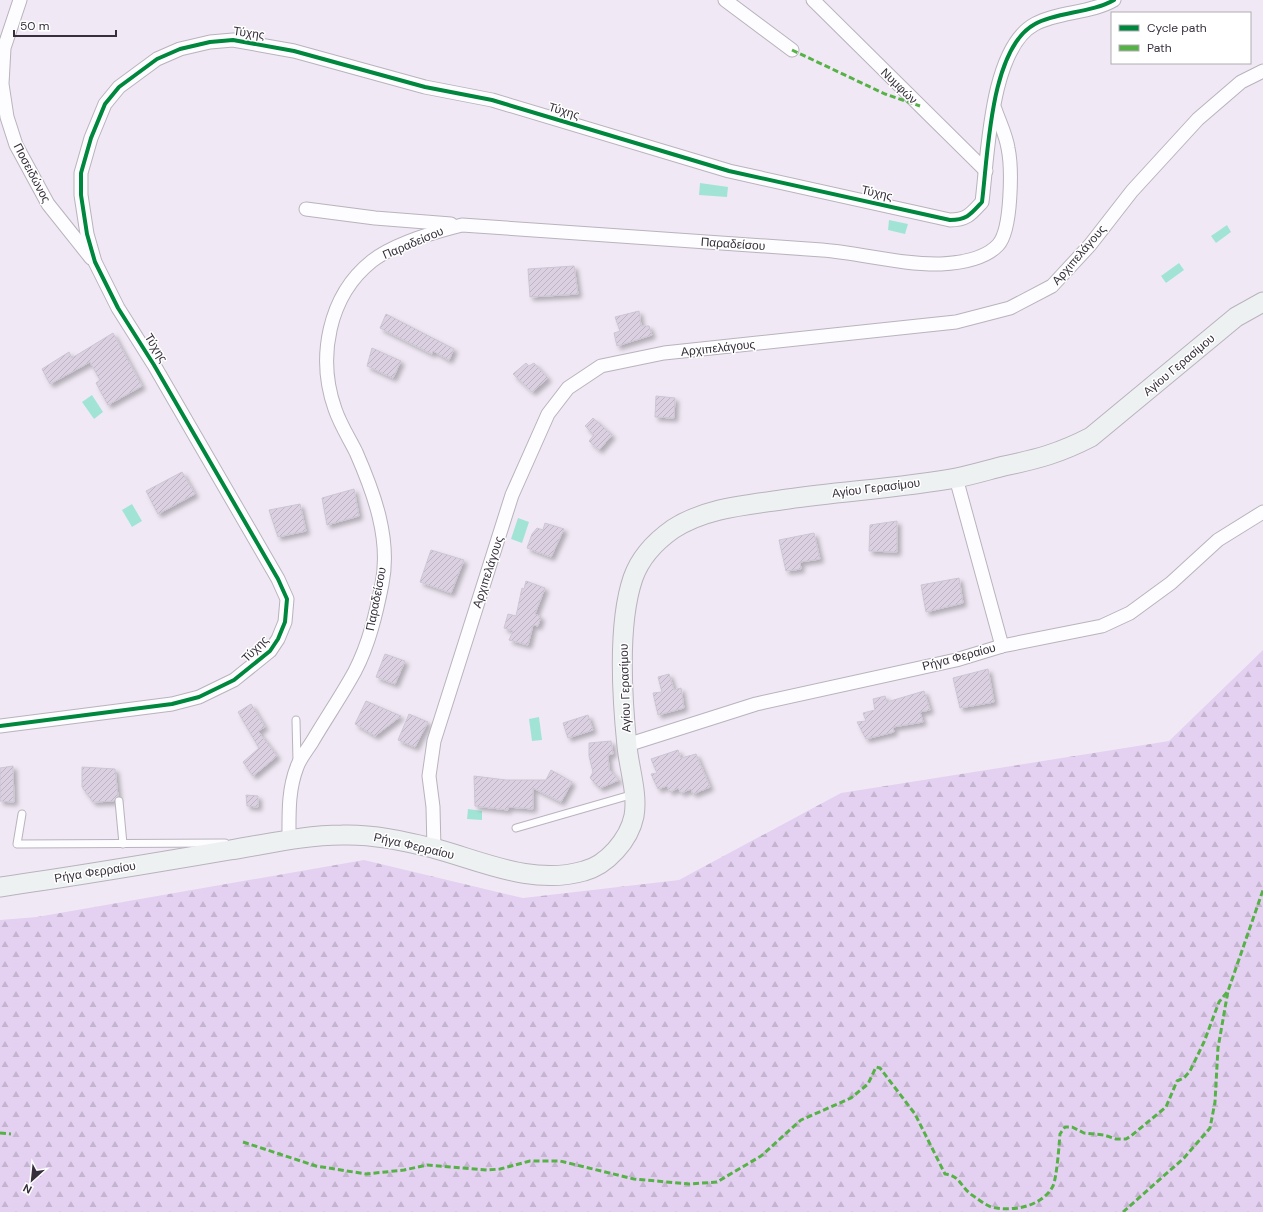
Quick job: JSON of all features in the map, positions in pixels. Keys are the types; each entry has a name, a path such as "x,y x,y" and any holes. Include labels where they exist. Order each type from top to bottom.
{"street":[{"name":"Ποσειδώνος","path":"20,0 4,48 2,84 7,117 16,144 48,204 95,262"},
{"path":"725,0 792,50"},
{"name":"Νυμφών","path":"813,0 986,171"},
{"name":"Τύχης","path":"0,726 96,713 148,708 199,697 234,680 265,655 278,639 285,622 287,599 278,579 154,365 118,308 95,262 87,234 81,195 81,173 91,138 105,104 119,87 133,75 157,59 180,50 210,42 233,40 294,51 425,86 492,100 728,171 950,220 961,220 972,214 982,202 994,105 1001,72 1015,41 1035,24 1110,1"},
{"name":"Αρχιπελάγους","path":"434,849 433,807 429,776 434,741 512,495 548,414 568,388 601,366 664,353 956,322 1010,308 1052,286 1090,246 1132,191 1198,119 1241,82 1263,71"},
{"name":"Παραδείσου","path":"281,840 291,787 297,765 355,671 365,650 384,576 384,540 372,490 356,452 335,410 329,383 327,355 330,328 337,308 347,288 359,272 374,260 400,246 438,231 462,225 838,251 940,264 959,262 984,255 998,245 1004,236 1009,208 1011,170 1008,146 994,105"},
{"path":"306,209 375,218 462,225"},
{"name":"Αγίου Γερασίμου","path":"627,745 623,641 629,596 634,575 645,555 658,541 687,521 704,513 717,510 812,495 956,478 1035,460 1066,450 1091,437 1236,317 1263,302"},
{"path":"956,478 1002,646"},
{"name":"Ρήγα Φεραίου","path":"627,745 756,704 956,660 1002,646 1102,626 1130,613 1171,583 1218,540 1263,512"},
{"name":"Ρήγα Φερραίου","path":"0,887 281,840 343,835 380,837 434,849 490,866 540,877 587,871 609,856 627,837 635,814 634,794 627,745"}],"lane":[{"path":"296,720 297,765"},
{"path":"516,828 634,794"},
{"path":"119,801 123,844"},
{"path":"22,814 17,844 123,844 281,840"}],"green space":[{"path":"1263,650 1263,1212 0,1212 0,920 37,917 364,860 523,898 679,880 841,793 1169,741"}],"shaded area":[{"path":"700,183 728,187 727,197 699,195"},
{"path":"889,220 908,224 905,234 888,230"},
{"path":"1227,225 1231,232 1216,243 1211,236"},
{"path":"1179,263 1184,270 1166,283 1161,276"},
{"path":"92,395 103,412 94,419 82,402"},
{"path":"132,504 142,521 132,527 122,510"},
{"path":"518,518 529,522 522,543 511,539"},
{"path":"539,717 542,740 532,741 529,719"},
{"path":"468,809 482,811 482,820 467,819"}],"building":[{"path":"574,266 578,294 530,297 528,269"},
{"path":"639,311 641,326 649,326 652,335 617,346 614,333 620,331 615,317"},
{"path":"386,314 454,349 449,360 433,351 432,354 380,328"},
{"path":"113,333 142,386 108,405 96,383 100,380 90,362 50,384 42,369 69,352 72,358"},
{"path":"372,348 401,361 393,378 367,366"},
{"path":"526,363 529,366 534,363 548,378 532,392 513,374"},
{"path":"656,396 675,398 674,418 655,417"},
{"path":"593,418 612,435 599,450 589,441 594,435 585,426"},
{"path":"182,472 195,494 158,514 146,491"},
{"path":"354,489 359,516 327,525 322,498"},
{"path":"300,504 306,531 278,537 269,510"},
{"path":"897,521 897,552 869,551 870,525"},
{"path":"545,523 564,529 551,557 527,548 532,534 537,528 543,530"},
{"path":"814,533 820,559 800,562 801,569 786,571 779,540"},
{"path":"431,550 464,560 451,593 420,582"},
{"path":"959,578 963,603 926,612 921,585"},
{"path":"526,581 545,588 535,614 541,617 538,626 533,625 528,645 509,640 513,631 504,628 508,614 516,616 522,588 524,589"},
{"path":"385,654 405,661 395,684 376,677"},
{"path":"988,669 994,702 960,708 953,678"},
{"path":"669,674 674,690 681,688 684,708 658,715 653,693 662,692 658,677"},
{"path":"924,691 930,710 920,712 923,722 893,727 894,732 866,739 857,722 866,721 863,713 875,710 873,699 885,696 887,702"},
{"path":"366,701 401,716 375,736 355,724"},
{"path":"251,704 265,727 258,731 277,756 253,776 243,762 259,748 238,712"},
{"path":"409,714 428,722 415,747 398,740"},
{"path":"588,715 593,730 568,738 563,723"},
{"path":"611,741 613,754 608,755 609,769 619,780 600,788 590,778 593,772 589,756 589,743"},
{"path":"678,750 681,758 696,754 710,787 693,794 691,789 681,793 678,788 670,792 667,786 658,789 651,774 657,773 651,759"},
{"path":"13,766 14,802 0,801 0,768"},
{"path":"82,767 115,769 118,796 114,801 93,802 82,787"},
{"path":"551,770 572,782 561,802 533,788 533,809 508,807 508,810 475,806 474,776 506,780 546,780"},
{"path":"246,795 258,796 258,807 247,806"}],"marked path":[{"path":"792,50 885,94 920,106"},
{"path":"1123,1212 1184,1158 1210,1128 1215,1102 1218,1048 1228,991 1263,890"},
{"path":"243,1142 316,1166 366,1174 404,1170 427,1165 488,1170 500,1169 530,1161 560,1161 634,1179 689,1184 717,1182 761,1156 801,1120 851,1098 868,1084 876,1067 880,1068 915,1114 945,1174 957,1179 968,1192 988,1206 1008,1209 1017,1208 1042,1199 1053,1186 1057,1168 1060,1134 1065,1127 1072,1127 1084,1133 1104,1135 1116,1139 1126,1139 1166,1107 1177,1081 1184,1078 1190,1071 1204,1042 1219,1002 1228,991"},
{"path":"0,1133 11,1134"}],"cycle path":[{"path":"0,726 172,704 199,697 234,680 270,651 278,639 285,622 287,599 278,579 154,365 118,308 95,262 87,234 81,195 81,173 91,138 105,104 119,87 157,59 180,49 210,42 233,40 294,51 425,87 492,100 729,171 950,220 956,220 968,216 982,202 994,104 1000,78 1009,55 1020,37 1035,24 1044,20 1095,8 1114,0"}]}
